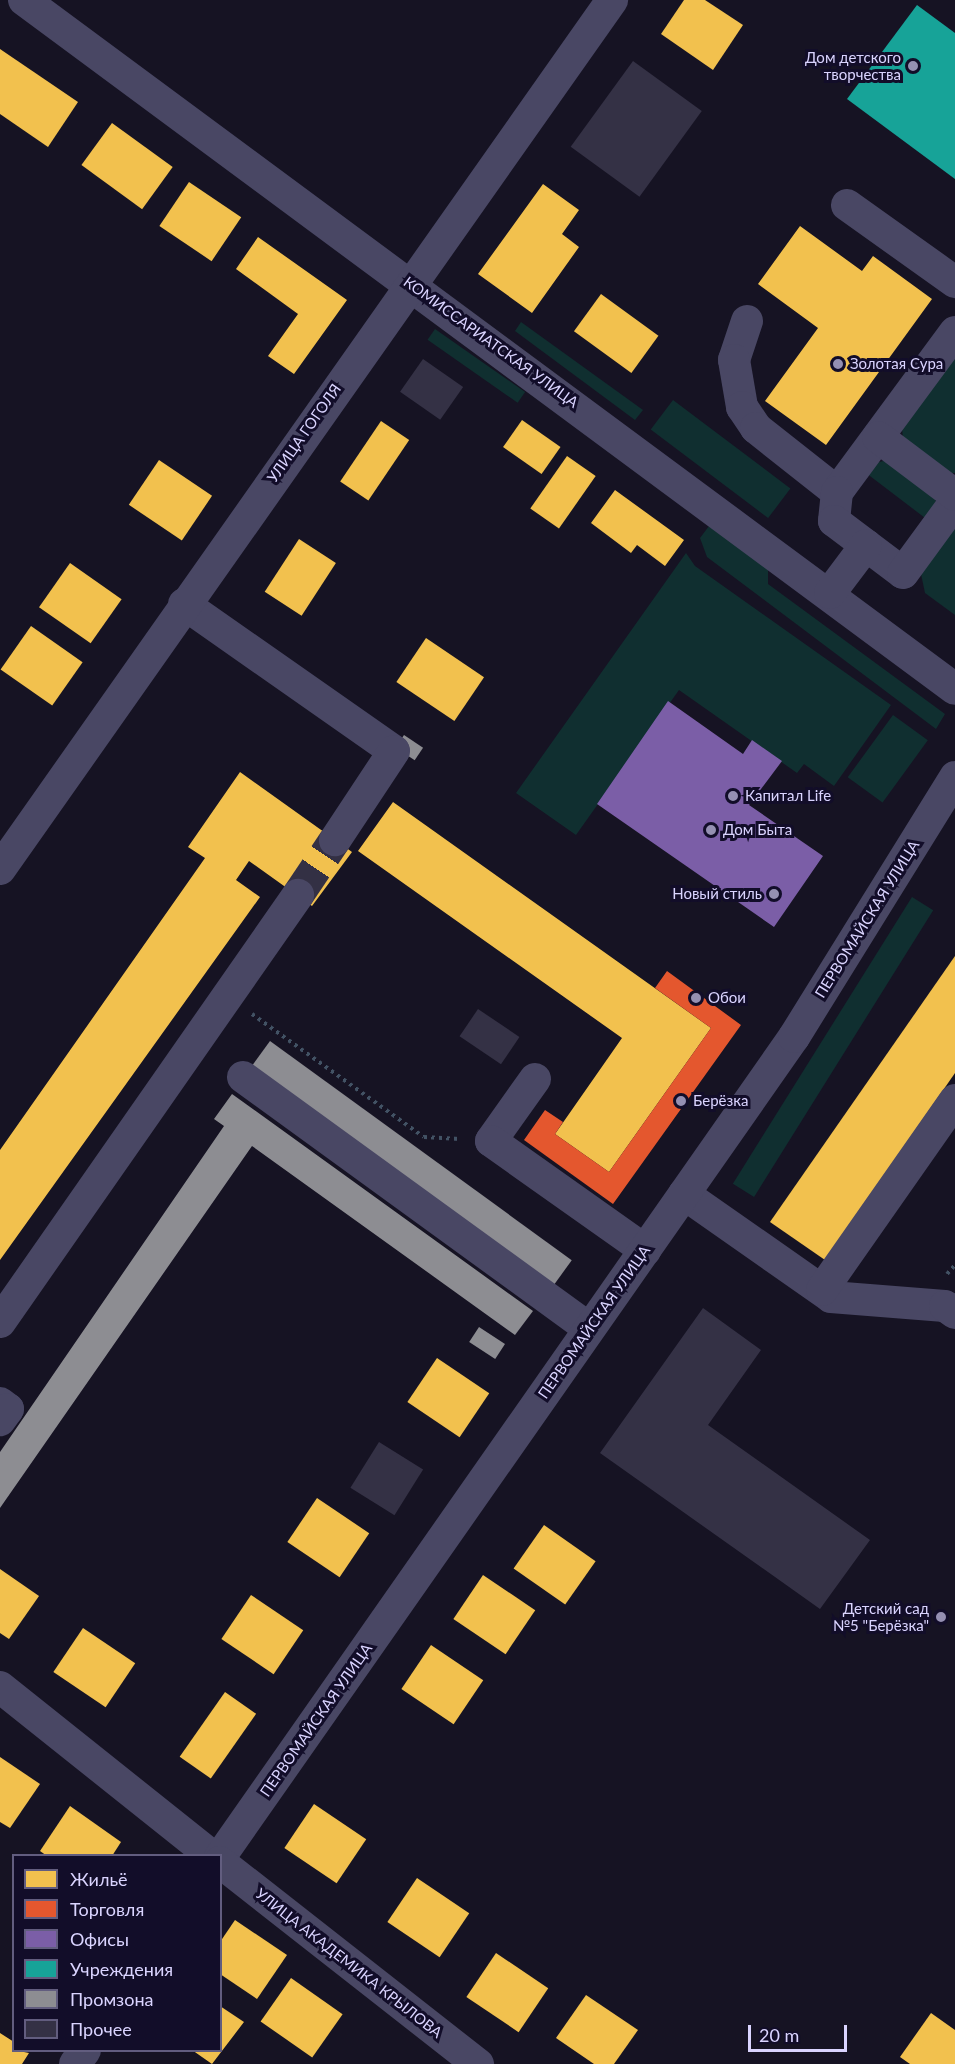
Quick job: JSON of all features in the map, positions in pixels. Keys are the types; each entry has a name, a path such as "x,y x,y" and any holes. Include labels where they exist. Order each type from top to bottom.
{"street":[{"name":"КОМИССАРИАТСКАЯ УЛИЦА","path":"24,0 410,281 830,593 955,689"},
{"name":"УЛИЦА ГОГОЛЯ","path":"0,869 410,281 612,0"},
{"path":"847,205 955,282"},
{"path":"747,321 734,360 742,407 756,428 837,492"},
{"path":"955,332 837,492 834,521 903,573 955,502"},
{"path":"878,437 955,495"},
{"path":"830,593 866,545"},
{"path":"184,604 394,750 335,840"},
{"name":"ПЕРВОМАЙСКАЯ УЛИЦА","path":"222,1854 794,1037 955,777"},
{"path":"0,1322 298,895"},
{"path":"243,1077 589,1328"},
{"path":"535,1079 490,1141 645,1250"},
{"path":"822,1290 955,1100"},
{"path":"684,1194 831,1297 945,1306 955,1313"},
{"path":"0,1403 8,1409 0,1420"},
{"path":"0,1687 209,1854"},
{"name":"УЛИЦА АКАДЕМИКА КРЫЛОВА","path":"222,1864 478,2064"}],"path":[{"path":"227,996 424,1137 490,1141"}],"green space":[{"path":"521,322 643,410 635,420 515,331"},
{"path":"435,329 525,392 518,403 428,340"},
{"path":"955,351 955,473 949,473 903,438 901,419"},
{"path":"673,400 790,488 768,518 651,430"},
{"path":"887,460 933,494 939,509 929,521 866,473 872,464"},
{"path":"955,520 955,615 925,593 921,574"},
{"path":"709,526 768,569 768,584 945,714 936,729 707,557 700,538"},
{"path":"686,553 695,566 891,705 834,786 804,764 797,773 679,690 576,835 516,793"},
{"path":"893,715 928,740 883,803 848,777"},
{"path":"912,897 933,910 754,1197 733,1184"}],"building: Жильё":[{"path":"684,0 705,0 743,25 713,70 661,34"},
{"path":"0,49 78,102 48,147 0,114"},
{"path":"112,123 173,167 142,209 81,165"},
{"path":"189,182 241,217 212,261 159,226"},
{"path":"543,184 579,210 562,234 579,247 532,313 478,274"},
{"name":"Золотая Сура","path":"800,226 862,271 873,256 932,299 826,445 765,401 818,328 758,284"},
{"path":"258,237 347,300 294,374 268,356 298,314 236,269"},
{"path":"601,294 658,336 631,373 574,331"},
{"path":"522,420 561,447 542,474 503,447"},
{"path":"381,421 409,440 368,501 340,482"},
{"path":"567,456 596,476 559,529 530,508"},
{"path":"159,460 212,496 182,541 129,505"},
{"path":"615,490 684,540 665,566 637,545 631,553 591,523"},
{"path":"299,539 336,563 302,616 265,592"},
{"path":"70,563 122,599 91,643 39,607"},
{"path":"31,626 83,662 52,706 1,669"},
{"path":"426,638 484,677 454,721 396,682"},
{"path":"240,772 352,852 312,906 249,861 236,880 260,897 0,1260 0,1150 205,858 188,847"},
{"path":"393,802 711,1028 609,1172 555,1134 622,1038 358,851"},
{"path":"955,956 955,1073 825,1260 770,1222"},
{"path":"437,1358 489,1393 460,1437 407,1402"},
{"path":"317,1498 369,1533 340,1577 287,1542"},
{"path":"544,1525 596,1561 565,1605 514,1568"},
{"path":"0,1569 39,1596 9,1639 0,1633"},
{"path":"483,1575 535,1610 506,1654 453,1619"},
{"path":"251,1595 303,1630 274,1674 221,1639"},
{"path":"83,1628 135,1663 106,1707 53,1672"},
{"path":"431,1645 483,1680 454,1724 401,1689"},
{"path":"225,1692 256,1714 211,1779 180,1757"},
{"path":"0,1757 40,1784 10,1828 0,1822"},
{"path":"314,1804 366,1839 337,1883 284,1848"},
{"path":"70,1806 121,1842 113,1854 44,1854 40,1851"},
{"path":"417,1878 469,1913 440,1957 387,1922"},
{"path":"235,1920 287,1955 257,1999 222,1975 222,1939"},
{"path":"496,1953 548,1988 519,2032 466,1997"},
{"path":"291,1978 343,2014 312,2058 261,2021"},
{"path":"586,1995 638,2030 614,2064 594,2064 556,2038"},
{"path":"222,2007 244,2022 222,2051"},
{"path":"931,2013 955,2030 955,2064 910,2064 900,2057"},
{"path":"0,2033 12,2041 12,2052 29,2053 22,2064 0,2064"},
{"path":"195,2052 221,2052 212,2064"}],"building: Торговля":[{"path":"667,971 741,1025 613,1204 524,1140 545,1110 563,1122 555,1134 609,1172 711,1028 655,988"}],"building: Офисы":[{"name":"Дом Быта","path":"668,701 743,754 752,740 782,761 749,805 823,856 774,927 597,804"}],"building: Учреждения":[{"name":"Дом детского творчества","path":"917,5 955,33 955,179 847,99"}],"building: Промзона":[{"path":"404,735 423,748 415,760 396,747"},
{"path":"270,1041 572,1260 553,1286 251,1067"},
{"path":"232,1094 533,1311 515,1335 252,1146 0,1508 0,1452 224,1126 214,1119"},
{"path":"479,1327 505,1344 495,1359 469,1342"}],"building: Прочее":[{"path":"633,61 702,111 639,197 571,147"},
{"path":"423,359 463,387 440,420 400,392"},
{"path":"478,1009 519,1037 501,1064 460,1036"},
{"path":"703,1308 761,1350 708,1425 870,1540 820,1609 600,1453"},
{"path":"379,1442 423,1470 394,1515 350,1488"}],"tunnel":[{"path":"298,895 335,840"}],"place":[{"name":"Дом детского творчества","path":"913,66"},
{"name":"Золотая Сура","path":"838,364"},
{"name":"Капитал Life","path":"733,796"},
{"name":"Дом Быта","path":"711,830"},
{"name":"Новый стиль","path":"774,894"},
{"name":"Обои","path":"696,998"},
{"name":"Берёзка","path":"681,1101"},
{"name":"Детский сад №5 \"Берёзка\"","path":"941,1617"}]}
